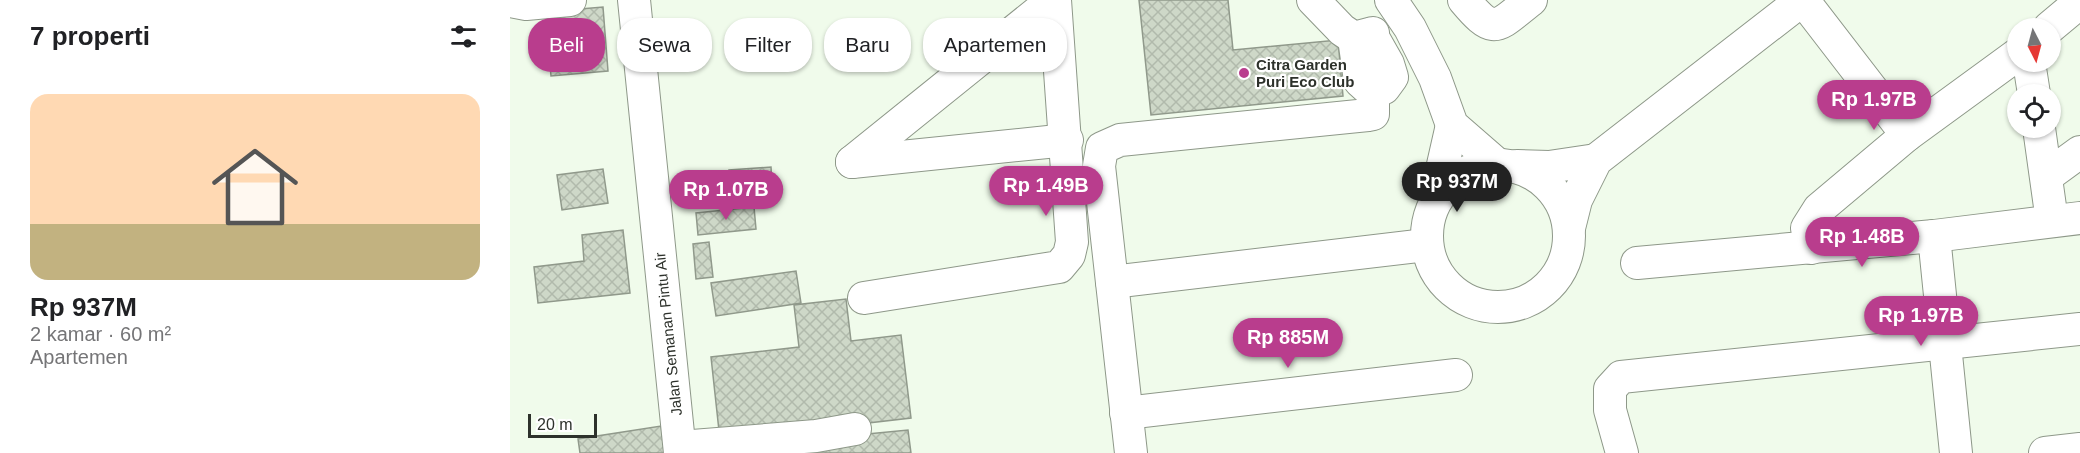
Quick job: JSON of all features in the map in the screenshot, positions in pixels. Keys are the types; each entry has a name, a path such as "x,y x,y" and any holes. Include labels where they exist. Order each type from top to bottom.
{"street":[{"path":"510,1 526,3 570,0"},
{"name":"Jalan Semanan Pintu Air","path":"634,0 680,450"},
{"path":"864,298 1059,267 1069,255 1072,242 1067,140 1054,0"},
{"path":"1054,0 852,162 1067,140"},
{"path":"1313,0 1342,30 1363,36 1395,5 1435,78 1452,125 1435,200 1426,228 1426,244 1436,272 1455,294 1483,306 1505,307 1527,301 1551,284 1566,258 1569,228 1576,200 1596,160 1803,0 1907,135"},
{"path":"1464,0 1482,21 1492,25 1505,20 1531,0"},
{"path":"2061,18 2080,2"},
{"path":"1811,248 1808,228 1819,209 1907,135 2007,62"},
{"path":"1131,453 1099,166 1102,148 1120,140 1368,115 1372,114 1373,102"},
{"path":"1452,125 1505,165 1540,178 1554,192 1566,214 1569,228"},
{"path":"1637,263 1934,236 2066,220 2047,176 2041,138"},
{"path":"2047,176 2080,152"},
{"path":"1435,200 1444,188 1462,174 1483,166 1549,167 1596,160"},
{"path":"1934,236 1956,453"},
{"path":"1112,282 1426,244"},
{"path":"1622,453 1610,410 1610,389 1622,377 2080,329"},
{"path":"1126,413 1456,375"},
{"path":"680,450 816,436 855,429"},
{"path":"2045,453 2080,449"}],"building":[{"name":"Citra Garden Puri Eco Club","path":"1139,0 1228,0 1233,50 1338,40 1343,96 1151,115"},
{"path":"603,7 604,18 546,18 545,12"},
{"path":"605,33 608,71 605,71"},
{"path":"551,72 597,72 551,76"},
{"path":"771,167 773,200 731,203 729,170"},
{"path":"603,169 608,203 562,210 557,175"},
{"path":"720,172 723,199 703,200 701,174"},
{"path":"754,207 756,229 698,235 696,213"},
{"path":"623,230 630,293 538,303 534,267 584,261 582,235"},
{"path":"709,242 713,277 696,279 693,244"},
{"path":"796,271 801,303 716,316 711,283"},
{"path":"846,299 851,341 901,335 911,418 720,440 711,357 799,347 794,305"},
{"path":"661,426 665,453 580,453 578,439"},
{"path":"908,430 911,453 796,453 795,441"}],"place":[{"name":"Citra Garden Puri Eco Club","path":"1244,73"}]}
